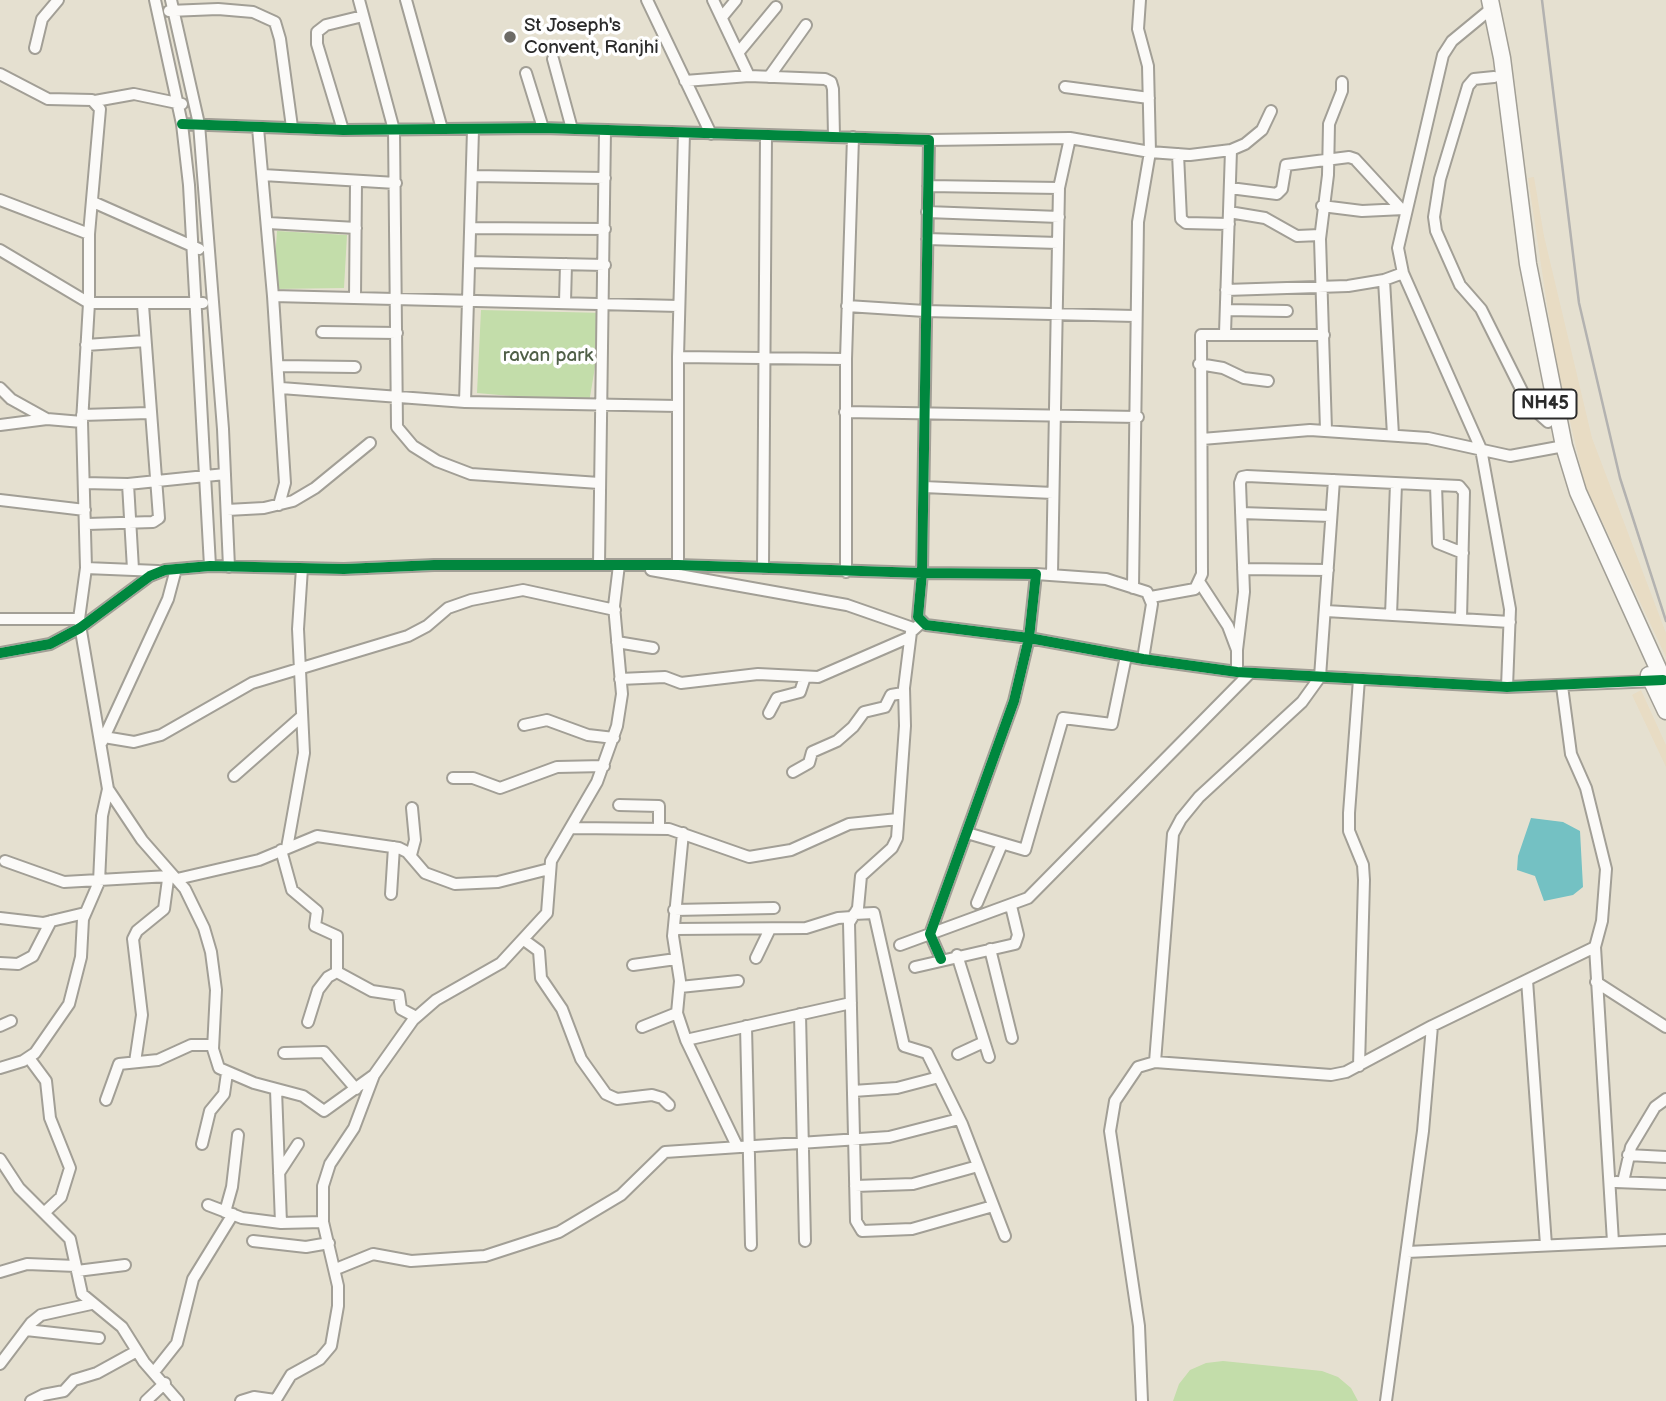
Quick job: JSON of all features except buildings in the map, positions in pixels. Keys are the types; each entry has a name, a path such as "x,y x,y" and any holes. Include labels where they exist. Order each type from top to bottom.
{"highway":[{"name":"NH45","path":"1491,4 1502,58 1530,278 1559,447"},
{"name":"NH45","path":"1497,43 1493,59 1494,77 1516,251 1548,422 1660,682 1666,710"}],"street":[{"path":"35,48 42,19 58,0"},
{"path":"155,0 182,124 194,248 210,566"},
{"path":"359,0 394,130 398,298 395,398 397,427 403,438 456,470 492,478 599,483"},
{"path":"406,0 442,129"},
{"path":"647,0 711,134"},
{"path":"713,0 749,76"},
{"path":"722,17 736,0"},
{"path":"1133,588 1138,416 1135,316 1138,222 1150,152 1148,66 1138,24 1140,0"},
{"path":"1491,4 1444,51 1404,209 1398,248 1403,273 1481,449 1505,572 1510,622 1507,687"},
{"path":"159,13 172,5 254,6 271,19 278,27 292,127"},
{"path":"172,5 199,124 223,429 229,567"},
{"path":"738,53 776,6"},
{"path":"342,130 317,44 317,32 326,25 363,16"},
{"path":"769,77 806,25"},
{"path":"553,59 572,129"},
{"path":"526,73 543,128"},
{"path":"0,74 55,101 95,101 135,94 178,104 195,104"},
{"path":"685,81 749,76 831,82 834,136"},
{"path":"1494,77 1474,79 1468,86 1440,179 1434,217 1436,231 1460,285 1481,309 1529,405 1548,422"},
{"path":"1326,430 1320,235 1329,124 1342,91 1342,82"},
{"path":"1065,87 1149,98"},
{"path":"95,101 100,109 100,122 89,234 89,303 82,418 87,524 86,568 80,624 108,789 128,821 196,908 211,952 216,990 213,1045 215,1064 227,1073 303,1096 324,1111 374,1075"},
{"path":"182,124 342,130 543,128 929,140 1070,138 1150,152 1178,154 1231,150 1245,144 1262,130 1271,111"},
{"path":"258,128 281,388 285,483 279,505"},
{"path":"465,402 473,130"},
{"path":"599,565 605,303 605,131"},
{"path":"678,565 678,357 684,133"},
{"path":"763,568 762,357 766,135"},
{"path":"845,572 845,412 853,137"},
{"path":"1052,574 1059,188 1070,138"},
{"path":"929,140 922,573 918,617 904,694 905,726 898,819 894,845 861,876 858,908 849,927 856,1221 862,1231 912,1229 993,1206"},
{"path":"1225,333 1231,150"},
{"path":"1178,154 1181,219 1186,223 1229,218 1265,218 1297,236 1320,235"},
{"path":"1230,188 1277,194 1282,189 1286,165 1353,158 1404,209"},
{"path":"263,175 396,183"},
{"path":"472,176 605,178"},
{"path":"355,298 356,181"},
{"path":"928,186 1059,188"},
{"path":"0,200 89,234"},
{"path":"93,202 194,248 209,250"},
{"path":"1322,206 1362,211 1404,209"},
{"path":"927,212 1059,217"},
{"path":"268,223 356,228"},
{"path":"471,228 605,229"},
{"path":"927,239 1058,243"},
{"path":"0,250 89,303 213,303"},
{"path":"470,262 605,265"},
{"path":"565,302 566,264"},
{"path":"1226,290 1321,284 1348,286 1384,280 1403,273"},
{"path":"1384,280 1393,435"},
{"path":"274,296 679,306"},
{"path":"87,524 153,522 159,518 149,413 143,305"},
{"path":"847,306 925,312 1135,316"},
{"path":"1226,310 1287,311"},
{"path":"321,332 397,333"},
{"path":"1237,650 1228,626 1200,583 1201,334 1324,335"},
{"path":"86,345 145,341"},
{"path":"200,354 217,353"},
{"path":"678,357 846,359"},
{"path":"1199,364 1223,368 1244,378 1268,381"},
{"path":"279,366 355,367"},
{"path":"0,388 11,398 47,419"},
{"path":"281,388 465,402 678,406"},
{"path":"202,393 220,391"},
{"path":"845,412 1138,416"},
{"path":"0,425 47,419 149,413"},
{"path":"204,430 223,429"},
{"path":"1202,439 1326,430 1428,438 1510,456 1559,447"},
{"path":"227,510 279,505 314,488 370,443"},
{"path":"84,482 128,484 225,474"},
{"path":"1237,672 1244,592 1242,477 1436,485 1463,489 1461,619"},
{"path":"1155,1062 1173,834 1181,818 1199,797 1302,702 1320,677 1334,480"},
{"path":"128,484 133,569"},
{"path":"1391,615 1396,484"},
{"path":"1436,485 1438,543 1462,553"},
{"path":"924,487 1053,493"},
{"path":"0,500 85,510"},
{"path":"1241,513 1332,516"},
{"path":"241,1401 254,1397 275,1400 291,1375 320,1359 331,1346 338,1306 335,1269 323,1222 326,1174 354,1128 374,1075 416,1017 436,1000 501,963 547,913 549,869 556,849 572,828 604,766 614,738 621,705 615,610 619,565"},
{"path":"639,565 679,577 847,605 915,630 1029,638 1143,659 1237,672 1507,687 1660,682"},
{"path":"86,568 158,571 210,566 302,568 678,565 845,572 1052,574 1106,579 1151,597 1188,592 1200,583"},
{"path":"302,568 299,668 304,754 284,849 292,890 317,911 315,926 337,936 337,972"},
{"path":"102,742 168,599 176,569"},
{"path":"1243,569 1328,570"},
{"path":"0,653 50,644 158,571"},
{"path":"941,960 930,934 1014,701 1029,638 1036,574"},
{"path":"102,742 134,742 161,735 252,683 408,636 448,608 510,590 534,591 615,610"},
{"path":"1143,659 1151,597"},
{"path":"1326,611 1510,622"},
{"path":"0,619 80,624"},
{"path":"620,679 665,677 681,683 758,674 805,677 825,674 915,630"},
{"path":"617,642 653,648"},
{"path":"967,833 1021,850 1027,848 1063,718 1108,725 1114,722 1126,656"},
{"path":"900,945 1028,898 1250,673"},
{"path":"769,713 776,698 800,692 805,677"},
{"path":"1359,679 1349,831 1363,865 1364,880 1359,1066"},
{"path":"1562,685 1571,754 1586,788 1606,869 1602,921 1595,947 1614,1242"},
{"path":"793,772 809,763 812,752 837,741 853,727 864,712 885,707 891,695 904,694"},
{"path":"234,776 301,717"},
{"path":"524,725 547,720 588,735 614,738"},
{"path":"453,778 473,778 500,788 557,767 604,766"},
{"path":"0,1068 29,1058 69,1004 81,957 85,913 99,882 102,816 108,789"},
{"path":"619,805 659,806 659,827"},
{"path":"411,855 415,840 412,808"},
{"path":"572,828 659,827 683,833 737,855 755,857 791,850 849,824 898,819"},
{"path":"683,833 674,910 680,987 677,1013 686,1040 743,1146"},
{"path":"5,861 56,881 99,882 172,876 259,860 317,836 394,847 411,855 425,873 455,884 498,882 549,869"},
{"path":"977,903 1002,844"},
{"path":"391,894 394,847"},
{"path":"135,1062 141,1041 142,1015 133,939 136,931 164,909 172,876"},
{"path":"915,967 957,955 1015,944 1018,940 1012,906"},
{"path":"674,910 774,908"},
{"path":"0,918 33,923 85,913"},
{"path":"674,929 806,928 832,919 874,913 904,1046 925,1051 939,1077 959,1119 1005,1236"},
{"path":"0,963 18,964 33,956 51,921"},
{"path":"756,958 769,930"},
{"path":"524,940 539,951 541,978 562,1009 581,1059 606,1094 617,1099 652,1095 662,1098 669,1105"},
{"path":"1142,1401 1139,1326 1110,1131 1115,1101 1138,1068 1155,1062 1331,1075 1359,1066 1432,1026 1595,947"},
{"path":"990,949 1012,1038"},
{"path":"957,955 989,1057"},
{"path":"633,965 676,959"},
{"path":"337,972 372,991 399,995 401,1009 416,1017"},
{"path":"308,1022 318,990 328,976 337,972"},
{"path":"1527,980 1546,1245"},
{"path":"680,987 738,981"},
{"path":"1596,982 1666,1027"},
{"path":"686,1040 851,1003"},
{"path":"642,1027 677,1013"},
{"path":"800,1014 805,1241"},
{"path":"746,1026 743,1146 751,1245"},
{"path":"1387,1401 1423,1131 1432,1026"},
{"path":"958,1054 985,1042"},
{"path":"106,1100 119,1064 158,1060 191,1045 213,1045"},
{"path":"284,1053 324,1052 356,1089"},
{"path":"29,1058 46,1081 50,1118 69,1168 61,1197 45,1212"},
{"path":"202,1144 210,1111 224,1094 227,1073"},
{"path":"853,1091 897,1088 939,1077"},
{"path":"276,1090 281,1223"},
{"path":"1623,1182 1628,1156 1655,1107 1666,1099"},
{"path":"335,1269 373,1254 411,1261 485,1256 559,1232 621,1195 665,1152 905,1135 959,1119"},
{"path":"154,1372 177,1343 193,1279 229,1213 238,1135"},
{"path":"279,1173 298,1144"},
{"path":"1628,1156 1666,1157"},
{"path":"0,1159 15,1183 70,1239 82,1294 122,1327 137,1351 178,1401"},
{"path":"855,1186 913,1184 978,1166"},
{"path":"1608,1181 1666,1184"},
{"path":"208,1205 229,1213 281,1223 323,1222"},
{"path":"1407,1252 1666,1240"},
{"path":"253,1241 306,1247 329,1243"},
{"path":"0,1272 27,1264 76,1268 125,1265"},
{"path":"0,1364 26,1330 47,1312 91,1304"},
{"path":"26,1330 99,1338"},
{"path":"31,1401 43,1395 64,1391 74,1380 97,1373 137,1351"},
{"path":"146,1401 165,1383"}],"shaded area":[{"path":"1534,177 1544,236 1592,438 1666,633 1666,657 1585,485 1555,358 1528,178"},
{"path":"1641,690 1666,745 1666,767 1632,695"}],"green space":[{"path":"277,231 347,235 344,288 273,289"},
{"name":"ravan park","path":"481,310 604,313 589,403 477,393"},
{"path":"1223,1361 1322,1371 1338,1377 1351,1388 1358,1401 1173,1401 1179,1384 1190,1370 1206,1363"}],"water":[{"path":"1531,818 1563,822 1580,831 1583,887 1573,895 1544,901 1535,876 1517,870 1518,856"}],"railway":[{"path":"1542,0 1579,303 1620,478 1666,621"}],"cycle path":[{"path":"182,124 343,130 543,128 929,140 922,573 1036,574 1029,638 1014,701 930,934 941,959"},
{"path":"0,653 50,644 80,628 150,576 165,570 210,566 344,569 434,565 678,565 922,573 918,617 926,625 1029,638 1143,659 1237,672 1507,687 1663,680"}],"place":[{"name":"St Joseph's Convent, Ranjhi","path":"510,37"}]}
